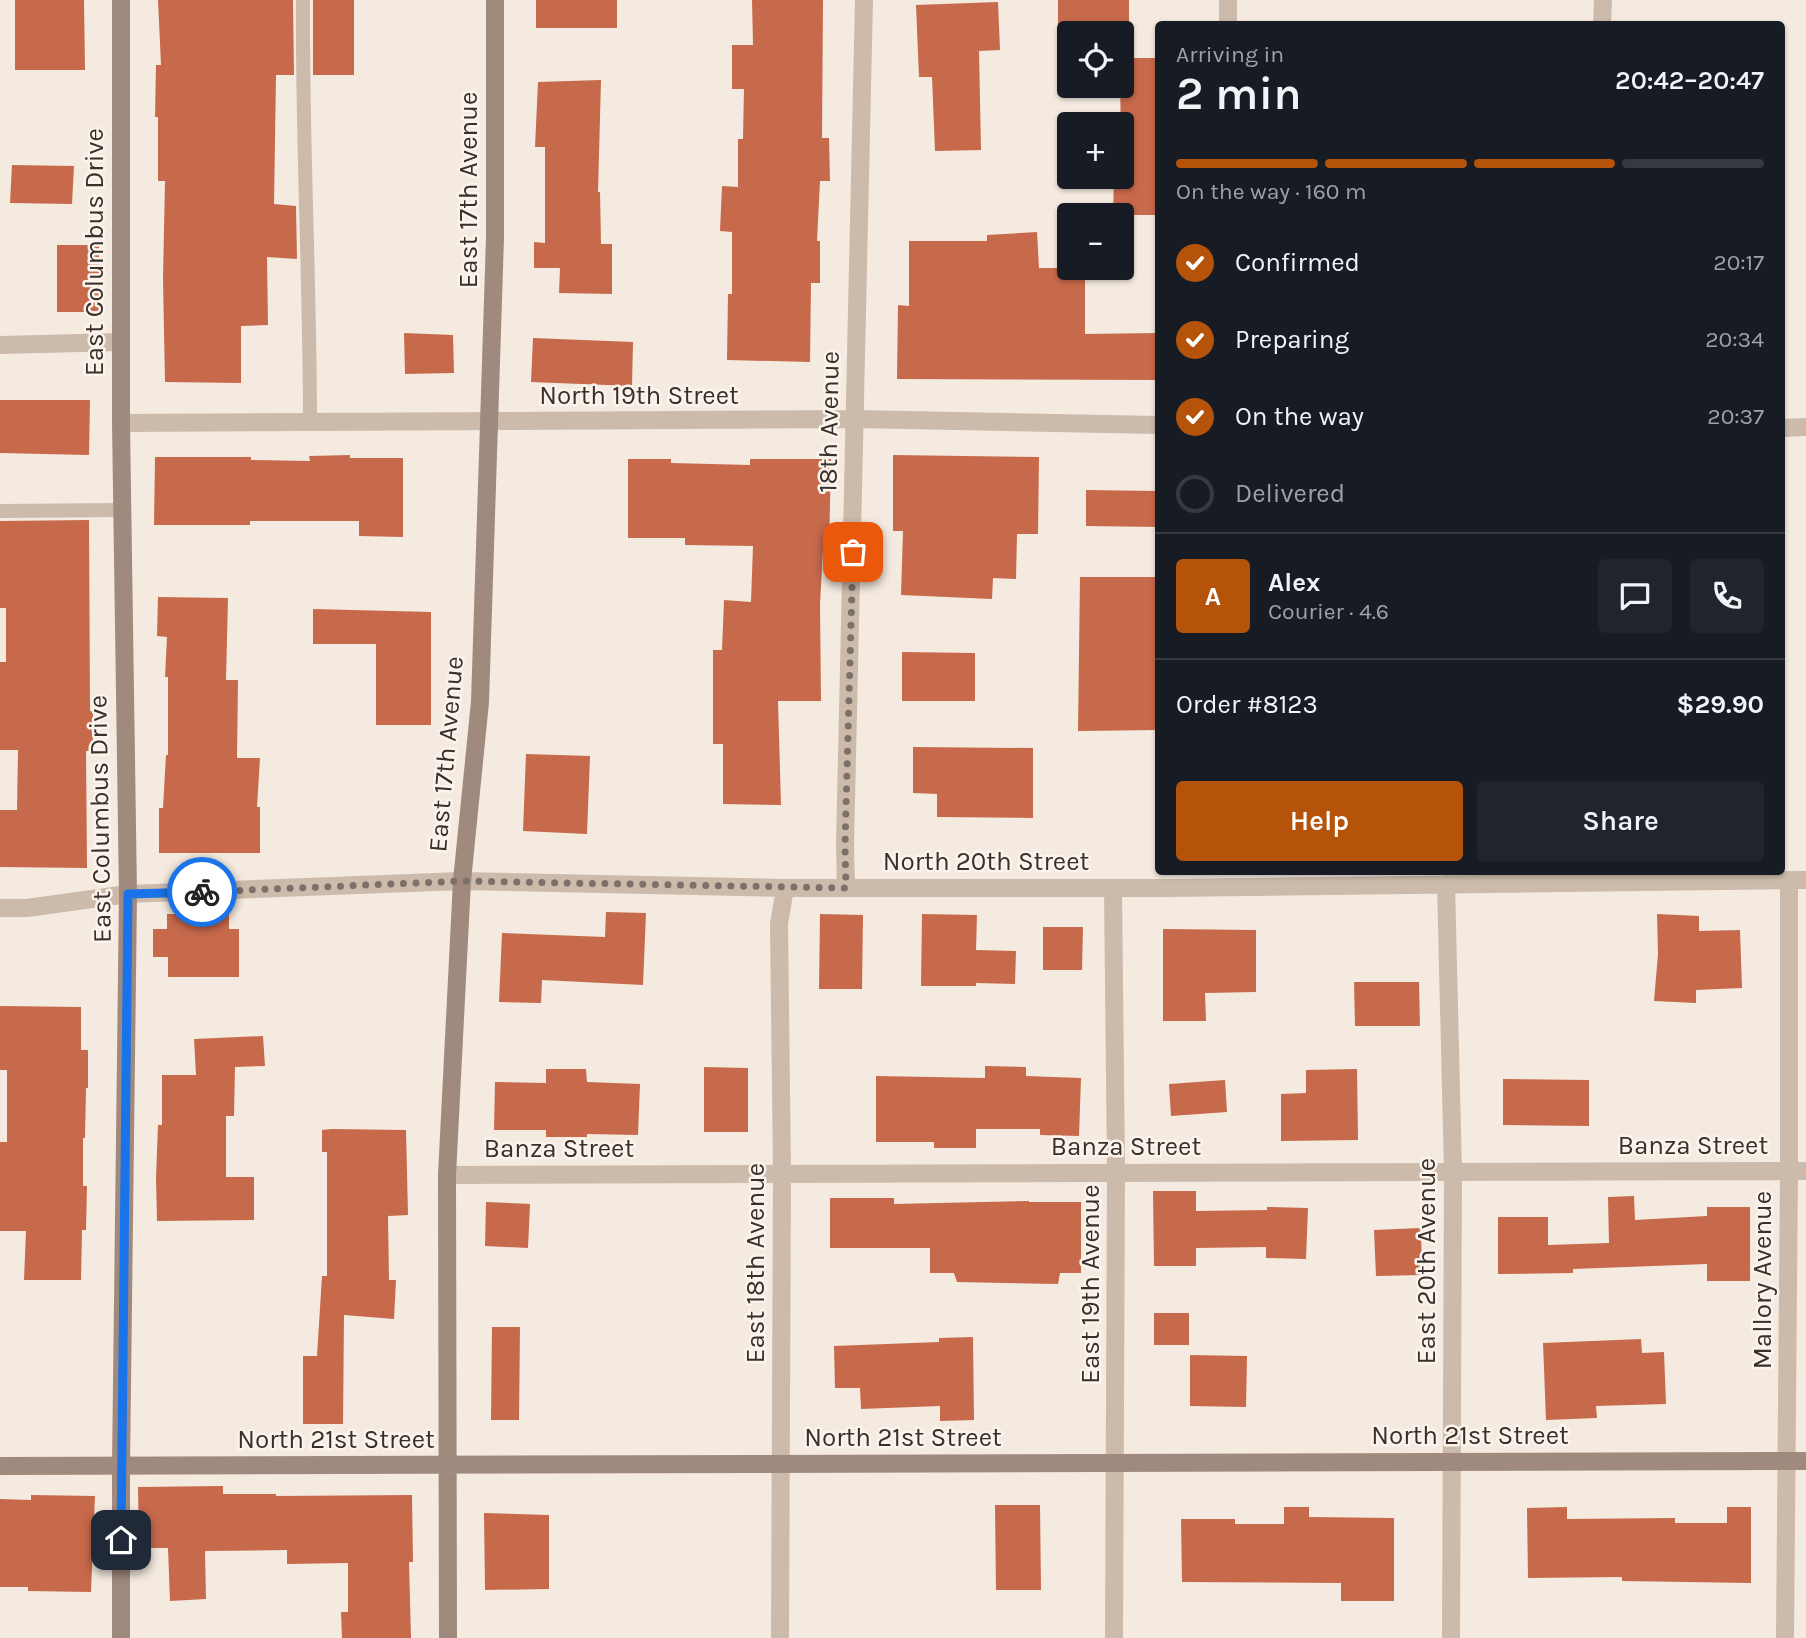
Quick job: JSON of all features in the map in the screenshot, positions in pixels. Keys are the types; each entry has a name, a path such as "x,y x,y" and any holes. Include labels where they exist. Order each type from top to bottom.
{"main road":[{"name":"East Columbus Drive","path":"121,0 121,424 128,894 121,1638"},
{"name":"East 17th Avenue","path":"447,1638 447,1175 462,881 480,702 495,238 495,0"},
{"name":"North 21st Street","path":"0,1466 1797,1461"}],"street":[{"name":"18th Avenue","path":"846,888 864,0"},
{"path":"1228,0 1228,21"},
{"path":"1602,0 1602,21"},
{"path":"0,345 121,342"},
{"name":"North 19th Street","path":"121,424 856,419 1155,425"},
{"path":"1785,428 1806,427"},
{"name":"North 20th Street","path":"0,908 27,908 128,894 462,881 785,888 1113,888 1226,879 1446,884 1600,877 1797,880"},
{"name":"Mallory Avenue","path":"1785,1638 1797,1461 1797,880"},
{"name":"East 20th Avenue","path":"1446,884 1452,1172 1451,1638"},
{"name":"East 18th Avenue","path":"780,1638 782,1172 779,924 785,888"},
{"name":"East 19th Avenue","path":"1113,888 1116,1172 1114,1638"},
{"name":"Banza Street","path":"447,1175 1798,1171"}],"lane":[{"path":"303,0 302,90 310,306 310,423"},
{"path":"0,511 122,510"}],"building":[{"path":"15,0 84,0 85,70 15,70"},
{"path":"158,0 293,0 294,75 276,75 274,204 296,206 297,259 267,257 268,325 241,326 241,383 165,382 165,181 158,181 158,117 155,117 156,65 161,65"},
{"path":"313,0 354,0 354,75 313,75"},
{"path":"536,0 617,0 617,28 536,28"},
{"path":"752,0 823,0 822,138 829,138 830,181 820,181 817,241 820,241 820,283 811,283 810,362 727,360 728,294 732,294 732,232 720,231 722,186 738,187 738,139 743,139 744,89 732,89 732,45 753,45"},
{"path":"1058,0 1129,0 1129,21 1058,21"},
{"path":"998,2 1000,50 979,51 981,150 935,151 932,77 919,77 916,5"},
{"path":"1134,58 1155,58 1155,215 1134,215 1134,203 1113,203 1114,189 1134,189 1134,112 1121,112 1120,98 1134,98"},
{"path":"601,80 598,192 601,244 612,244 612,294 559,293 560,268 534,268 534,242 545,243 545,147 535,147 538,82"},
{"path":"12,165 74,166 72,204 10,203"},
{"path":"1037,232 1039,268 1057,268 1057,280 1085,280 1085,334 1155,333 1155,380 897,379 898,305 909,306 909,241 987,241 987,235"},
{"path":"57,245 99,245 99,312 57,312"},
{"path":"404,333 453,335 454,373 405,374"},
{"path":"533,338 633,342 632,386 531,382"},
{"path":"0,400 90,400 89,455 0,453"},
{"path":"350,455 350,458 403,458 403,537 359,536 359,521 250,521 250,525 154,525 155,457 251,457 251,460 310,461 309,456"},
{"path":"893,455 1039,457 1038,534 1017,534 1016,579 993,578 992,599 901,595 903,531 893,531"},
{"path":"628,459 671,459 671,463 750,465 750,459 831,459 829,550 823,550 820,604 821,701 778,701 781,805 723,804 723,744 713,744 713,650 722,650 724,600 751,602 753,546 685,545 685,538 628,538"},
{"path":"1086,490 1155,491 1155,527 1086,526"},
{"path":"89,520 90,711 93,711 93,751 86,751 87,868 0,867 0,810 17,810 18,750 0,750 0,662 6,662 6,608 0,608 0,521"},
{"path":"1080,577 1155,577 1155,730 1078,731"},
{"path":"158,597 228,598 226,680 238,680 237,758 260,758 257,807 260,807 260,853 159,853 159,808 163,808 168,755 168,677 165,677 167,637 157,636"},
{"path":"313,609 431,612 431,725 376,725 376,644 313,644"},
{"path":"902,652 975,653 975,701 902,701"},
{"path":"913,747 1033,748 1033,818 937,817 937,794 913,793"},
{"path":"526,754 590,756 587,834 523,831"},
{"path":"606,912 646,913 643,985 542,980 541,1003 499,1002 502,933 605,937"},
{"path":"167,914 229,914 229,929 239,929 239,977 168,977 168,957 153,957 153,929 167,929"},
{"path":"820,914 863,915 862,989 819,989"},
{"path":"922,914 977,915 976,950 1016,951 1015,984 921,986"},
{"path":"1657,914 1699,916 1699,931 1740,930 1742,988 1696,990 1696,1003 1654,1001 1658,954"},
{"path":"1043,927 1083,927 1082,970 1043,970"},
{"path":"1163,929 1256,930 1256,992 1205,993 1206,1021 1163,1021"},
{"path":"1354,982 1419,982 1420,1026 1355,1026"},
{"path":"0,1006 81,1007 81,1050 88,1050 88,1088 83,1138 83,1186 87,1186 86,1230 82,1230 81,1280 24,1280 26,1231 0,1231 0,1142 7,1142 7,1070 0,1070"},
{"path":"263,1036 265,1066 235,1067 234,1116 226,1116 226,1177 254,1177 254,1220 157,1221 156,1178 158,1125 162,1125 162,1075 196,1075 194,1039"},
{"path":"985,1066 1026,1067 1026,1076 1081,1078 1079,1136 1040,1135 1040,1129 976,1129 976,1148 934,1148 934,1142 876,1142 876,1076 985,1078"},
{"path":"704,1067 748,1068 748,1132 704,1132"},
{"path":"546,1069 586,1069 587,1082 640,1084 638,1135 587,1134 587,1137 546,1137 546,1130 494,1130 495,1082 546,1083"},
{"path":"1357,1069 1358,1140 1281,1141 1281,1094 1306,1093 1306,1070"},
{"path":"1503,1079 1589,1080 1589,1126 1503,1125"},
{"path":"1225,1080 1227,1112 1171,1116 1169,1084"},
{"path":"322,1130 406,1130 408,1215 388,1216 389,1280 396,1280 394,1319 344,1315 343,1424 303,1424 303,1356 317,1356 322,1276 327,1276 327,1152 322,1152"},
{"path":"1153,1191 1196,1191 1196,1211 1308,1208 1306,1259 1266,1258 1266,1247 1196,1248 1196,1266 1154,1266"},
{"path":"1634,1196 1635,1220 1707,1216 1707,1207 1750,1207 1750,1281 1707,1281 1707,1264 1573,1269 1573,1273 1498,1274 1498,1217 1548,1217 1548,1245 1609,1243 1608,1197"},
{"path":"830,1198 894,1198 894,1204 1081,1202 1081,1273 1060,1273 1058,1284 957,1282 954,1273 930,1273 930,1248 830,1248"},
{"path":"486,1202 530,1204 528,1248 485,1246"},
{"path":"1421,1228 1422,1275 1376,1276 1374,1230"},
{"path":"1154,1313 1189,1313 1189,1345 1154,1345"},
{"path":"492,1327 520,1327 519,1420 491,1420"},
{"path":"973,1337 974,1420 940,1421 940,1406 861,1409 860,1388 835,1388 834,1346 939,1342 939,1338"},
{"path":"1641,1339 1642,1353 1664,1352 1666,1404 1596,1406 1597,1418 1546,1420 1543,1343"},
{"path":"1190,1355 1247,1356 1246,1407 1190,1406"},
{"path":"223,1486 223,1494 412,1495 413,1562 409,1562 411,1638 342,1638 341,1612 348,1612 348,1563 287,1564 287,1550 205,1551 206,1599 170,1601 168,1548 139,1548 138,1487"},
{"path":"31,1495 95,1496 91,1592 28,1591 28,1587 0,1587 0,1499 31,1500"},
{"path":"995,1505 1040,1505 1041,1590 996,1590"},
{"path":"1284,1507 1309,1507 1309,1517 1394,1518 1394,1601 1341,1601 1341,1583 1182,1582 1181,1519 1235,1519 1235,1524 1284,1524"},
{"path":"1567,1507 1567,1519 1675,1518 1675,1523 1727,1523 1727,1507 1751,1507 1751,1583 1622,1581 1622,1577 1528,1578 1527,1508"},
{"path":"484,1513 549,1515 549,1589 485,1590"}],"way so far":[{"path":"202,892 462,881 846,888 853,552"}],"route":[{"path":"121,1540 128,894 202,892"}]}
